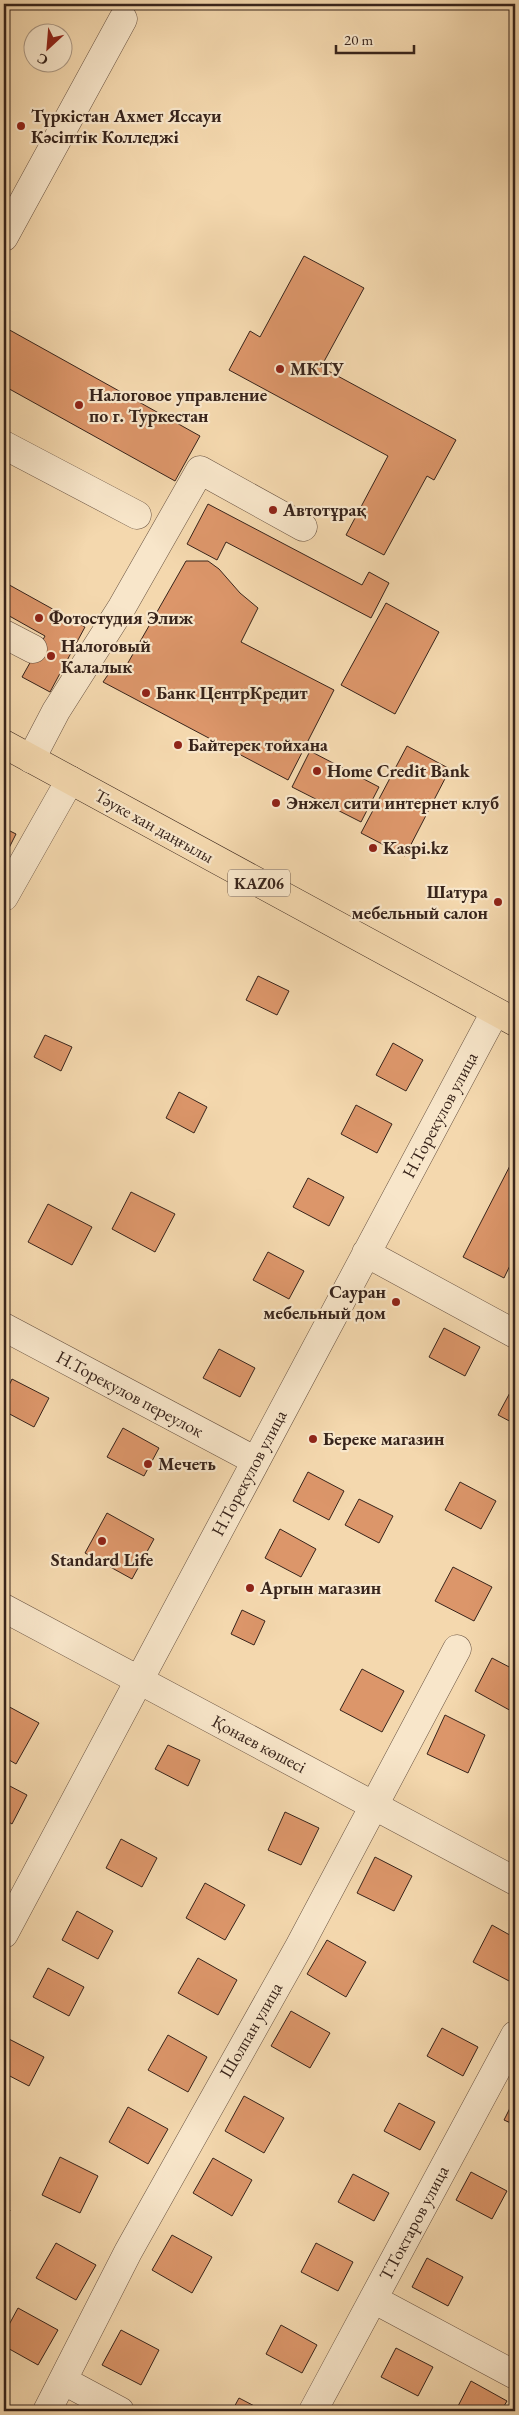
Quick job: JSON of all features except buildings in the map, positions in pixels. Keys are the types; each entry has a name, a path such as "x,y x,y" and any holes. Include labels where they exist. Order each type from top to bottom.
{"main road":[{"name":"Тәуке хан даңғылы","path":"4,744 505,1017"}],"street":[{"path":"4,238 123,19"},
{"path":"4,445 137,516"},
{"path":"30,759 56,711 122,607 200,470 303,527"},
{"path":"4,634 33,649"},
{"path":"4,897 70,780"},
{"name":"Н.Торекулов улица","path":"4,1934 366,1253 505,1017"},
{"path":"366,1253 515,1334"},
{"name":"Н.Торекулов переулок","path":"4,1327 256,1461"},
{"name":"Қонаев көшесі","path":"4,1608 515,1881"},
{"name":"Шолпан улица","path":"47,2411 64,2381 128,2252 246,2038 300,1945 457,1649"},
{"name":"Т.Токтаров улица","path":"313,2411 515,2035"},
{"path":"373,2299 515,2375"},
{"path":"64,2381 120,2411"}],"place":[{"name":"Түркістан Ахмет Яссауи Кәсіптік Колледжі","path":"21,126"},
{"name":"МКТУ","path":"280,369"},
{"name":"Налоговое управление по г. Туркестан","path":"79,405"},
{"name":"Автотұрақ","path":"273,510"},
{"name":"Фотостудия Элиж","path":"39,618"},
{"name":"Налоговый Калалык","path":"51,656"},
{"name":"Банк ЦентрКредит","path":"146,693"},
{"name":"Байтерек тойхана","path":"178,745"},
{"name":"Home Credit Bank","path":"317,771"},
{"name":"Энжел сити интернет клуб","path":"276,803"},
{"name":"Kaspi.kz","path":"373,848"},
{"name":"Шатура мебельный салон","path":"498,902"},
{"name":"Сауран мебельный дом","path":"396,1302"},
{"name":"Береке магазин","path":"313,1439"},
{"name":"Мечеть","path":"148,1464"},
{"name":"Standard Life","path":"102,1541"},
{"name":"Аргын магазин","path":"250,1588"}]}
